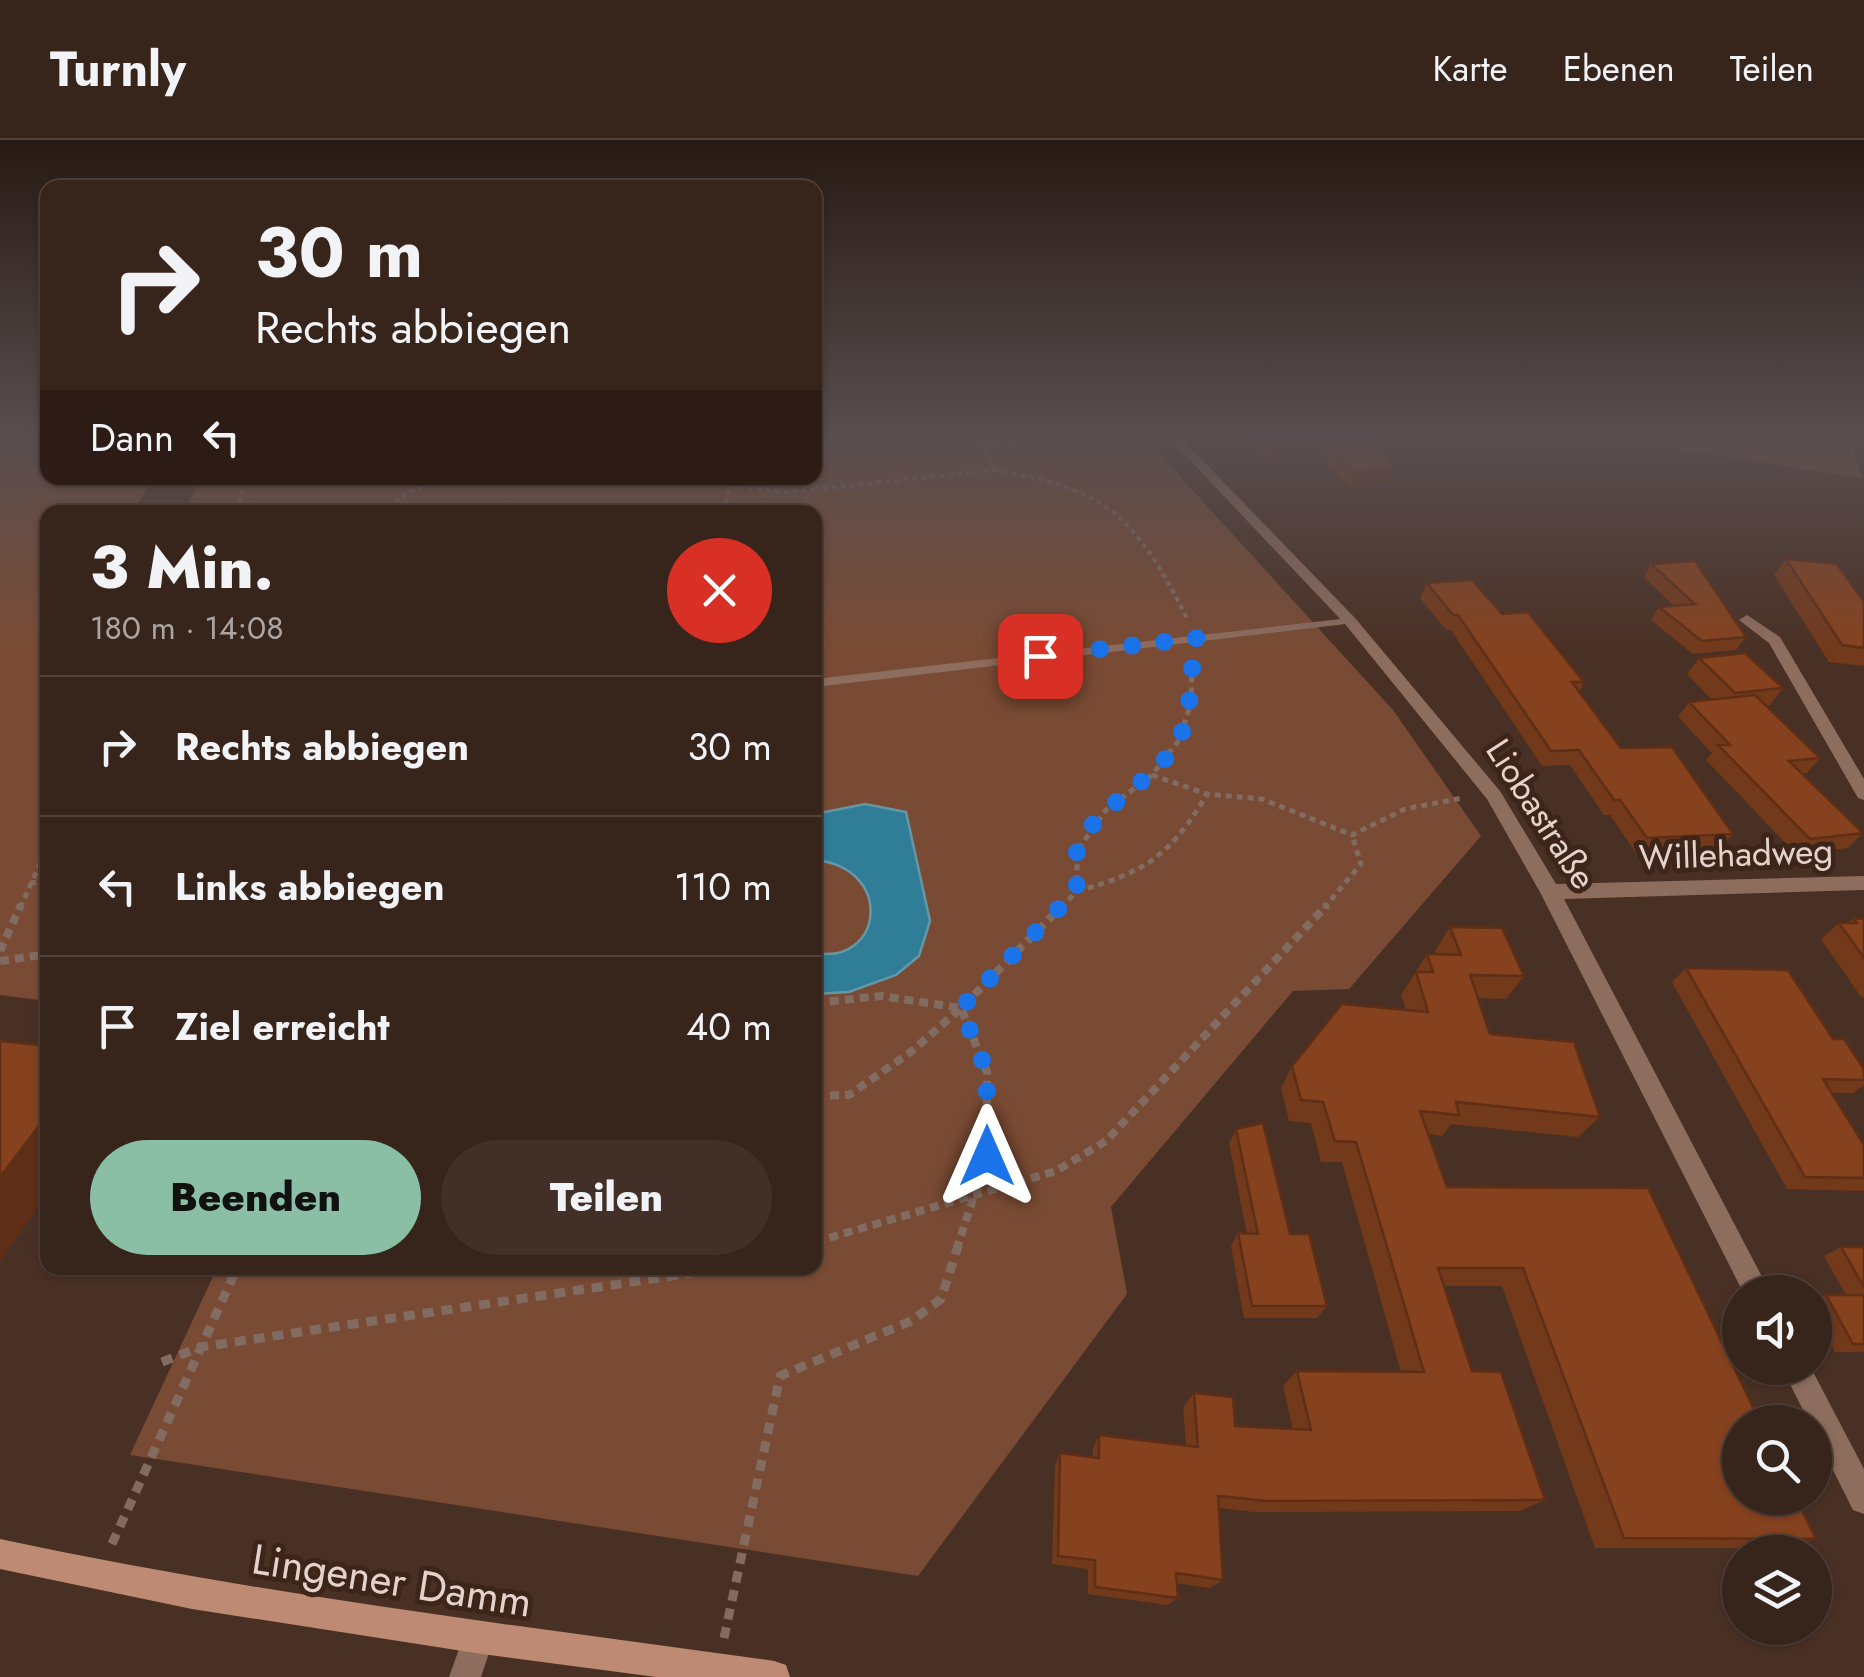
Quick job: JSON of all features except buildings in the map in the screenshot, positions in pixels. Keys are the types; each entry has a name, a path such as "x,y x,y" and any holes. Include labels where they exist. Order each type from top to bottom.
{"main road":[{"name":"Lingener Damm","path":"0,1554 98,1577 478,1638 774,1677"}],"street":[{"name":"Liobastraße","path":"1242,509 1350,622 1494,795 1550,892 1748,1275"},
{"path":"1747,620 1774,640 1864,794"},
{"name":"Willehadweg","path":"1550,892 1864,883"},
{"path":"1805,1385 1864,1499"},
{"path":"466,1677 478,1638"}],"lane":[{"path":"822,682 1350,622"},
{"path":"822,671 842,678"}],"path":[{"path":"1077,890 1077,851 1106,810 1152,775 1179,740 1192,703 1192,656 1198,638 1164,574 1109,509"},
{"path":"1152,775 1207,794 1262,800 1352,835"},
{"path":"822,1096 849,1095 912,1051 961,1008 1077,890 1132,876 1180,841 1207,794"},
{"path":"1352,835 1378,819 1422,802 1494,795"},
{"path":"822,1240 1056,1171 1106,1142 1294,944 1360,864 1352,835"},
{"path":"0,950 40,862"},
{"path":"30,883 40,882"},
{"path":"0,961 40,955"},
{"path":"822,1001 881,996 961,1008"},
{"path":"718,1669 780,1376 911,1322 940,1299 987,1156 987,1072 961,1008"},
{"path":"98,1577 234,1275"},
{"path":"162,1362 201,1347 679,1275"}],"shaded area":[{"path":"0,509 40,509 40,1000 0,995"},
{"path":"822,509 1209,509 1393,710 1481,836 1349,989 1293,991 1111,1207 1127,1294 918,1576 130,1455 214,1275 822,1275"}],"water":[{"path":"865,804 906,812 930,921 919,956 896,975 849,992 822,994 822,953 838,953 855,945 866,931 870,914 868,896 858,880 841,867 822,862 822,813"}],"route":[{"path":"987,1156 987,1072 961,1008 1077,890 1077,851 1106,810 1152,775 1179,740 1192,703 1192,656 1198,638 1040,656"}]}
